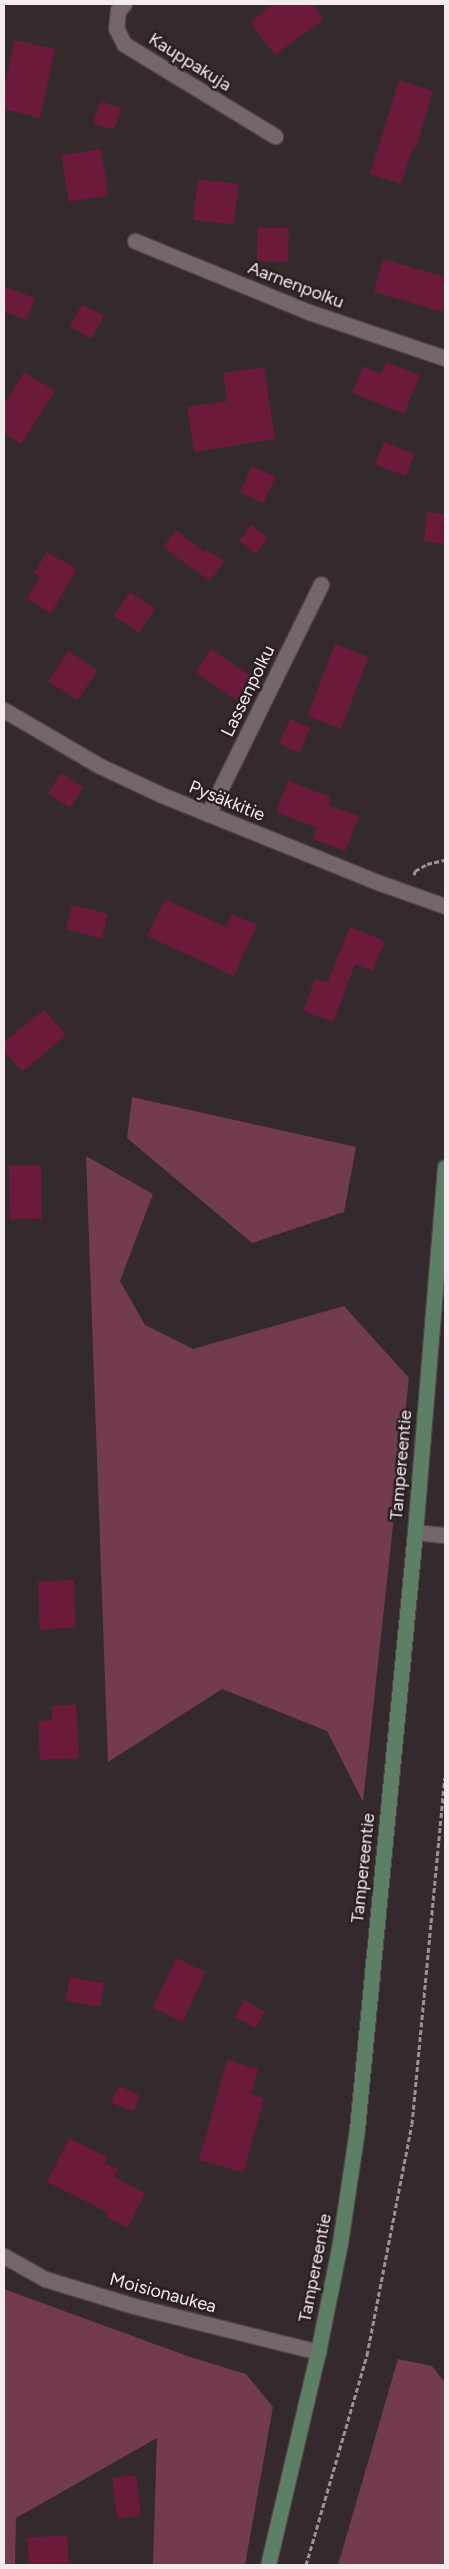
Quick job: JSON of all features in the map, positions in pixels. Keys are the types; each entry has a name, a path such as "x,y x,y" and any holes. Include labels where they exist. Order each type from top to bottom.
{"main road":[{"name":"Tampereentie","path":"268,2565 318,2352 340,2243 357,2130 415,1532 445,1167"}],"street":[{"name":"Kauppakuja","path":"124,4 118,10 116,28 124,44 274,136"},
{"name":"Aarnenpolku","path":"135,241 309,312 445,358"},
{"name":"Lassenpolku","path":"208,814 321,584"},
{"name":"Pysäkkitie","path":"4,710 100,766 208,814 406,894 445,906"},
{"path":"415,1532 445,1534"},
{"name":"Moisionaukea","path":"4,2256 45,2279 134,2306 318,2352"}],"path":[{"path":"406,894 415,871 427,864 445,860"},
{"path":"306,2565 367,2355 412,2124 445,1778"}],"shaded area":[{"path":"132,1097 356,1147 344,1212 252,1243 127,1138"},
{"path":"86,1156 153,1194 120,1281 145,1325 193,1349 344,1306 409,1378 363,1802 327,1731 222,1689 108,1762"},
{"path":"4,2289 190,2357 246,2374 273,2407 245,2565 153,2565 157,2438 16,2518 15,2565 4,2565"},
{"path":"398,2359 432,2366 445,2383 445,2565 338,2565"}],"building":[{"path":"274,4 312,4 324,19 275,55 250,22"},
{"path":"15,40 55,49 40,118 4,109 4,87"},
{"path":"399,80 433,91 416,148 413,147 401,184 370,174"},
{"path":"101,101 122,109 113,130 93,122"},
{"path":"101,149 108,195 69,202 61,155"},
{"path":"198,179 239,184 234,225 193,220"},
{"path":"258,227 289,228 288,262 257,261"},
{"path":"383,259 445,277 445,301 442,312 374,292"},
{"path":"4,286 35,298 27,320 4,312"},
{"path":"82,304 104,316 91,339 69,327"},
{"path":"386,362 420,375 404,414 352,393 363,366 381,374"},
{"path":"264,367 275,439 194,452 187,407 227,401 223,373"},
{"path":"24,372 55,391 21,444 4,433 4,404"},
{"path":"384,442 415,454 406,476 375,464"},
{"path":"252,466 276,477 263,503 240,492"},
{"path":"427,512 445,514 445,544 424,541"},
{"path":"251,525 268,538 256,554 239,541"},
{"path":"176,530 205,552 207,550 224,561 210,581 163,547"},
{"path":"47,552 77,569 51,613 27,599 40,576 34,573"},
{"path":"130,592 155,609 139,633 114,616"},
{"path":"335,644 369,657 341,729 307,716"},
{"path":"211,649 256,679 240,702 195,672"},
{"path":"68,651 97,670 78,700 48,681"},
{"path":"290,719 310,728 299,753 279,744"},
{"path":"61,773 83,788 70,808 48,793"},
{"path":"288,781 331,797 328,805 359,816 345,851 313,839 317,828 276,812"},
{"path":"165,899 226,927 232,914 257,925 234,976 147,936"},
{"path":"72,905 108,914 102,938 66,929"},
{"path":"350,927 385,941 373,971 355,964 333,1022 303,1011 315,979 327,983"},
{"path":"44,1009 66,1035 22,1072 4,1051 4,1042"},
{"path":"41,1165 42,1219 10,1220 9,1166"},
{"path":"74,1580 76,1628 40,1629 38,1581"},
{"path":"76,1704 79,1758 40,1760 38,1721 52,1720 51,1706"},
{"path":"176,1958 206,1972 183,2022 153,2008"},
{"path":"70,1977 104,1983 100,2007 66,2001"},
{"path":"244,2000 265,2012 255,2028 234,2016"},
{"path":"227,2060 258,2069 251,2094 264,2098 244,2172 199,2160"},
{"path":"118,2086 140,2095 134,2112 111,2103"},
{"path":"69,2138 108,2157 105,2163 118,2169 114,2177 145,2193 128,2228 106,2217 108,2213 47,2182"},
{"path":"136,2475 141,2516 117,2519 112,2478"},
{"path":"67,2535 69,2565 29,2565 27,2538"}]}
